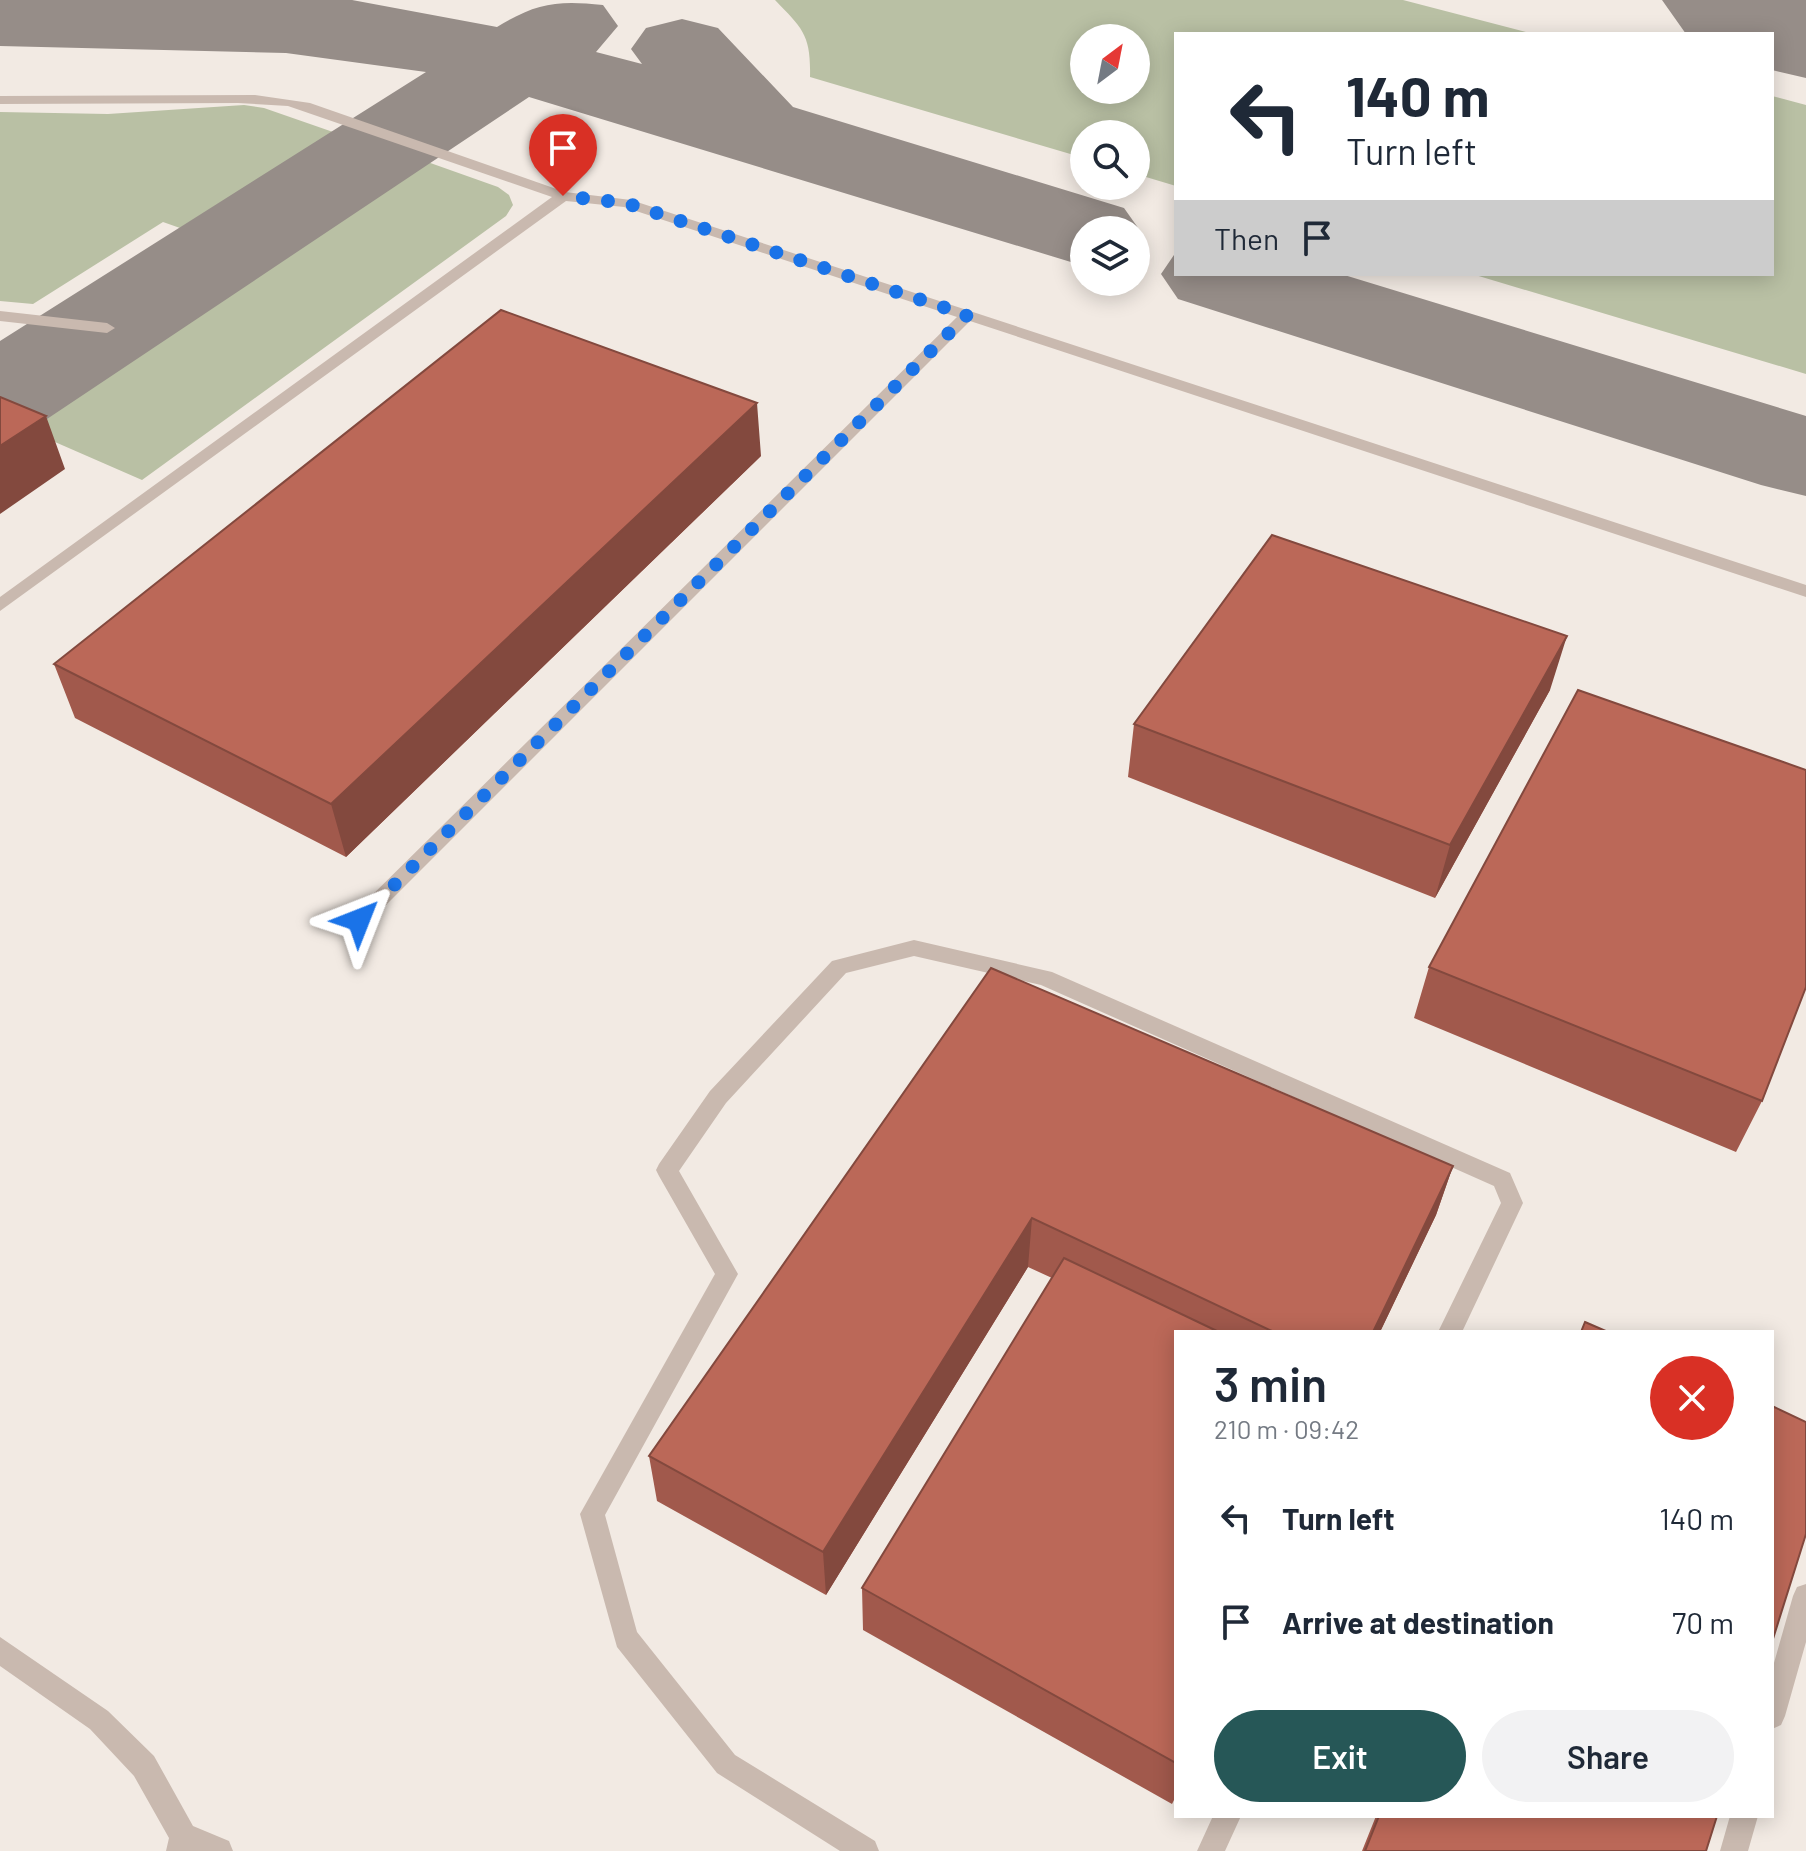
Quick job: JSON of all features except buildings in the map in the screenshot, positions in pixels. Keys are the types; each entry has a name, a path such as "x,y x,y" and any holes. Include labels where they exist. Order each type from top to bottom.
{"street":[{"path":"0,100 277,99 563,196 626,203 1806,591"},
{"path":"0,605 563,196"},
{"path":"359,920 967,315"},
{"path":"0,327 7,317 107,328"},
{"path":"865,1851 726,1764 626,1638 592,1514 727,1274 667,1170 718,1097 839,967 914,948 1045,978 1502,1180 1512,1203 1451,1330"},
{"path":"1774,1709 1806,1596"},
{"path":"0,1650 99,1720 144,1766 182,1844 219,1851"},
{"path":"1211,1851 1226,1818"},
{"path":"1734,1851 1743,1818"}],"green space":[{"path":"179,0 353,0 340,11"},
{"path":"775,0 1403,0 1526,32 1174,32 1174,185 1150,178 1150,120 1070,120 1070,154 810,77 809,51 803,34"},
{"path":"1774,97 1806,105 1806,374 1479,276 1774,276"},
{"path":"244,105 264,108 333,132 180,228 163,222 33,304 0,301 0,112 108,114"},
{"path":"405,154 498,187 509,195 513,205 506,216 142,480 0,418"}],"taxiway":[{"path":"0,16 286,23 428,42 513,62"},
{"path":"513,62 568,26"},
{"path":"682,49 755,130"},
{"path":"0,395 513,62"},
{"path":"513,62 755,130"},
{"path":"755,130 1070,228"},
{"path":"1225,276 1806,457"}],"runway":[{"path":"1784,0 1806,5"}],"route":[{"path":"359,920 967,315 626,203 563,196"}]}
